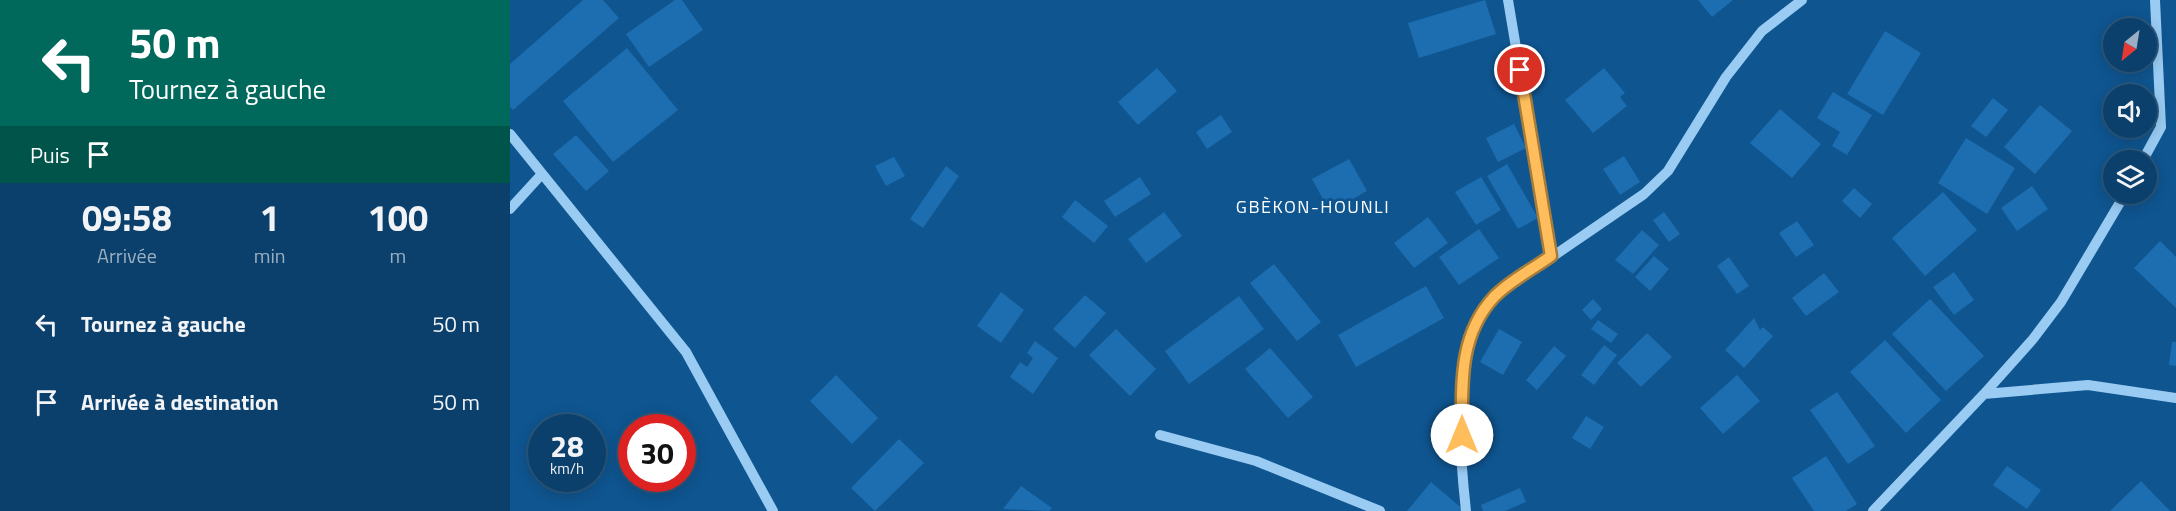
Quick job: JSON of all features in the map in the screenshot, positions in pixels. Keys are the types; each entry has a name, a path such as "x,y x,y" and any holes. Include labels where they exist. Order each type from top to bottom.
{"street":[{"path":"1508,0 1551,256"},
{"path":"1466,511 1463,485 1462,379 1471,330 1495,296 1644,194 1668,171 1726,77 1762,31 1802,0"},
{"path":"2148,150 2161,127 2155,0"},
{"path":"510,134 686,352 773,511"},
{"path":"510,209 541,175"},
{"path":"1874,511 2033,339 2061,302 2119,204"},
{"path":"1984,394 2088,385 2176,398"},
{"path":"1160,435 1256,461 1380,511"}],"building":[{"path":"583,0 603,0 619,18 513,110 510,107 510,64"},
{"path":"675,0 682,0 703,30 649,67 626,34"},
{"path":"1485,0 1496,34 1419,58 1408,23"},
{"path":"1698,0 1733,0 1712,17"},
{"path":"1885,31 1921,53 1883,115 1847,94"},
{"path":"627,48 678,110 613,162 563,101"},
{"path":"1157,68 1177,91 1138,125 1118,102"},
{"path":"1604,68 1625,93 1620,97 1627,106 1593,133 1565,100"},
{"path":"1833,92 1872,115 1847,155 1832,146 1840,132 1817,118"},
{"path":"1993,98 2008,110 1986,137 1971,126"},
{"path":"2040,105 2072,131 2035,174 2004,147"},
{"path":"1780,109 1821,144 1792,178 1750,143"},
{"path":"1221,115 1232,132 1207,149 1196,132"},
{"path":"1514,124 1526,148 1498,162 1486,138"},
{"path":"576,135 609,171 586,191 553,154"},
{"path":"1966,138 2015,168 1987,214 1938,183"},
{"path":"1624,156 1640,182 1620,195 1603,169"},
{"path":"894,157 905,176 886,186 875,166"},
{"path":"1349,159 1367,191 1330,212 1312,179"},
{"path":"1507,164 1538,218 1518,229 1487,176"},
{"path":"946,166 959,176 923,228 910,219"},
{"path":"1140,177 1151,194 1115,217 1104,201"},
{"path":"1481,177 1501,210 1476,225 1455,192"},
{"path":"2032,186 2048,209 2017,231 2001,208"},
{"path":"1854,188 1872,204 1860,218 1842,201"},
{"path":"1943,192 1977,230 1925,276 1892,238"},
{"path":"1075,200 1108,226 1094,243 1062,217"},
{"path":"1164,212 1182,236 1146,263 1128,239"},
{"path":"1664,212 1680,234 1669,242 1653,220"},
{"path":"1428,217 1448,243 1414,268 1394,243"},
{"path":"1797,221 1814,245 1796,257 1779,233"},
{"path":"1479,229 1499,258 1459,285 1439,257"},
{"path":"1642,230 1659,245 1633,274 1615,260"},
{"path":"2160,241 2176,257 2176,308 2134,268"},
{"path":"1654,256 1669,269 1650,291 1635,277"},
{"path":"1729,257 1749,286 1737,294 1717,266"},
{"path":"1274,264 1321,322 1297,341 1250,283"},
{"path":"1954,272 1974,300 1954,315 1933,287"},
{"path":"1824,273 1839,292 1806,316 1792,298"},
{"path":"1426,286 1444,318 1356,367 1338,335"},
{"path":"1001,292 1024,310 1001,343 977,326"},
{"path":"1085,295 1106,313 1075,348 1053,329"},
{"path":"1239,296 1264,329 1189,384 1165,351"},
{"path":"1593,299 1602,309 1591,320 1582,310"},
{"path":"1930,299 1984,356 1946,391 1892,334"},
{"path":"1754,318 1760,330 1763,327 1773,336 1744,368 1725,350"},
{"path":"1598,320 1618,334 1611,343 1591,329"},
{"path":"1116,329 1156,369 1130,396 1089,355"},
{"path":"1499,329 1522,342 1503,375 1480,362"},
{"path":"1647,333 1672,357 1641,387 1617,363"},
{"path":"1885,340 1941,400 1906,433 1850,372"},
{"path":"1035,341 1058,358 1033,394 1010,377 1020,362 1027,367 1033,358 1027,353"},
{"path":"2172,342 2176,342 2176,366 2169,365"},
{"path":"1604,345 1617,355 1594,385 1581,375"},
{"path":"1554,346 1566,356 1537,390 1526,380"},
{"path":"1270,348 1313,397 1288,418 1245,369"},
{"path":"836,375 878,418 852,444 810,401"},
{"path":"1737,375 1760,401 1723,434 1700,408"},
{"path":"1837,392 1875,446 1848,464 1810,410"},
{"path":"1586,416 1604,427 1590,449 1572,438"},
{"path":"899,439 924,463 875,511 851,488"},
{"path":"1826,456 1857,504 1846,511 1814,511 1792,478"},
{"path":"2007,466 2041,490 2027,509 1993,485"},
{"path":"2141,481 2170,511 2110,511"},
{"path":"1431,482 1465,511 1407,511"},
{"path":"1021,486 1052,508 1049,511 1003,509"},
{"path":"1520,488 1526,502 1505,511 1483,511 1481,505"}],"district":[{"name":"GBÈKON-HOUNLI","path":"1313,207"}],"route":[{"path":"1462,435 1462,379 1471,330 1495,296 1551,256 1520,70"}]}
